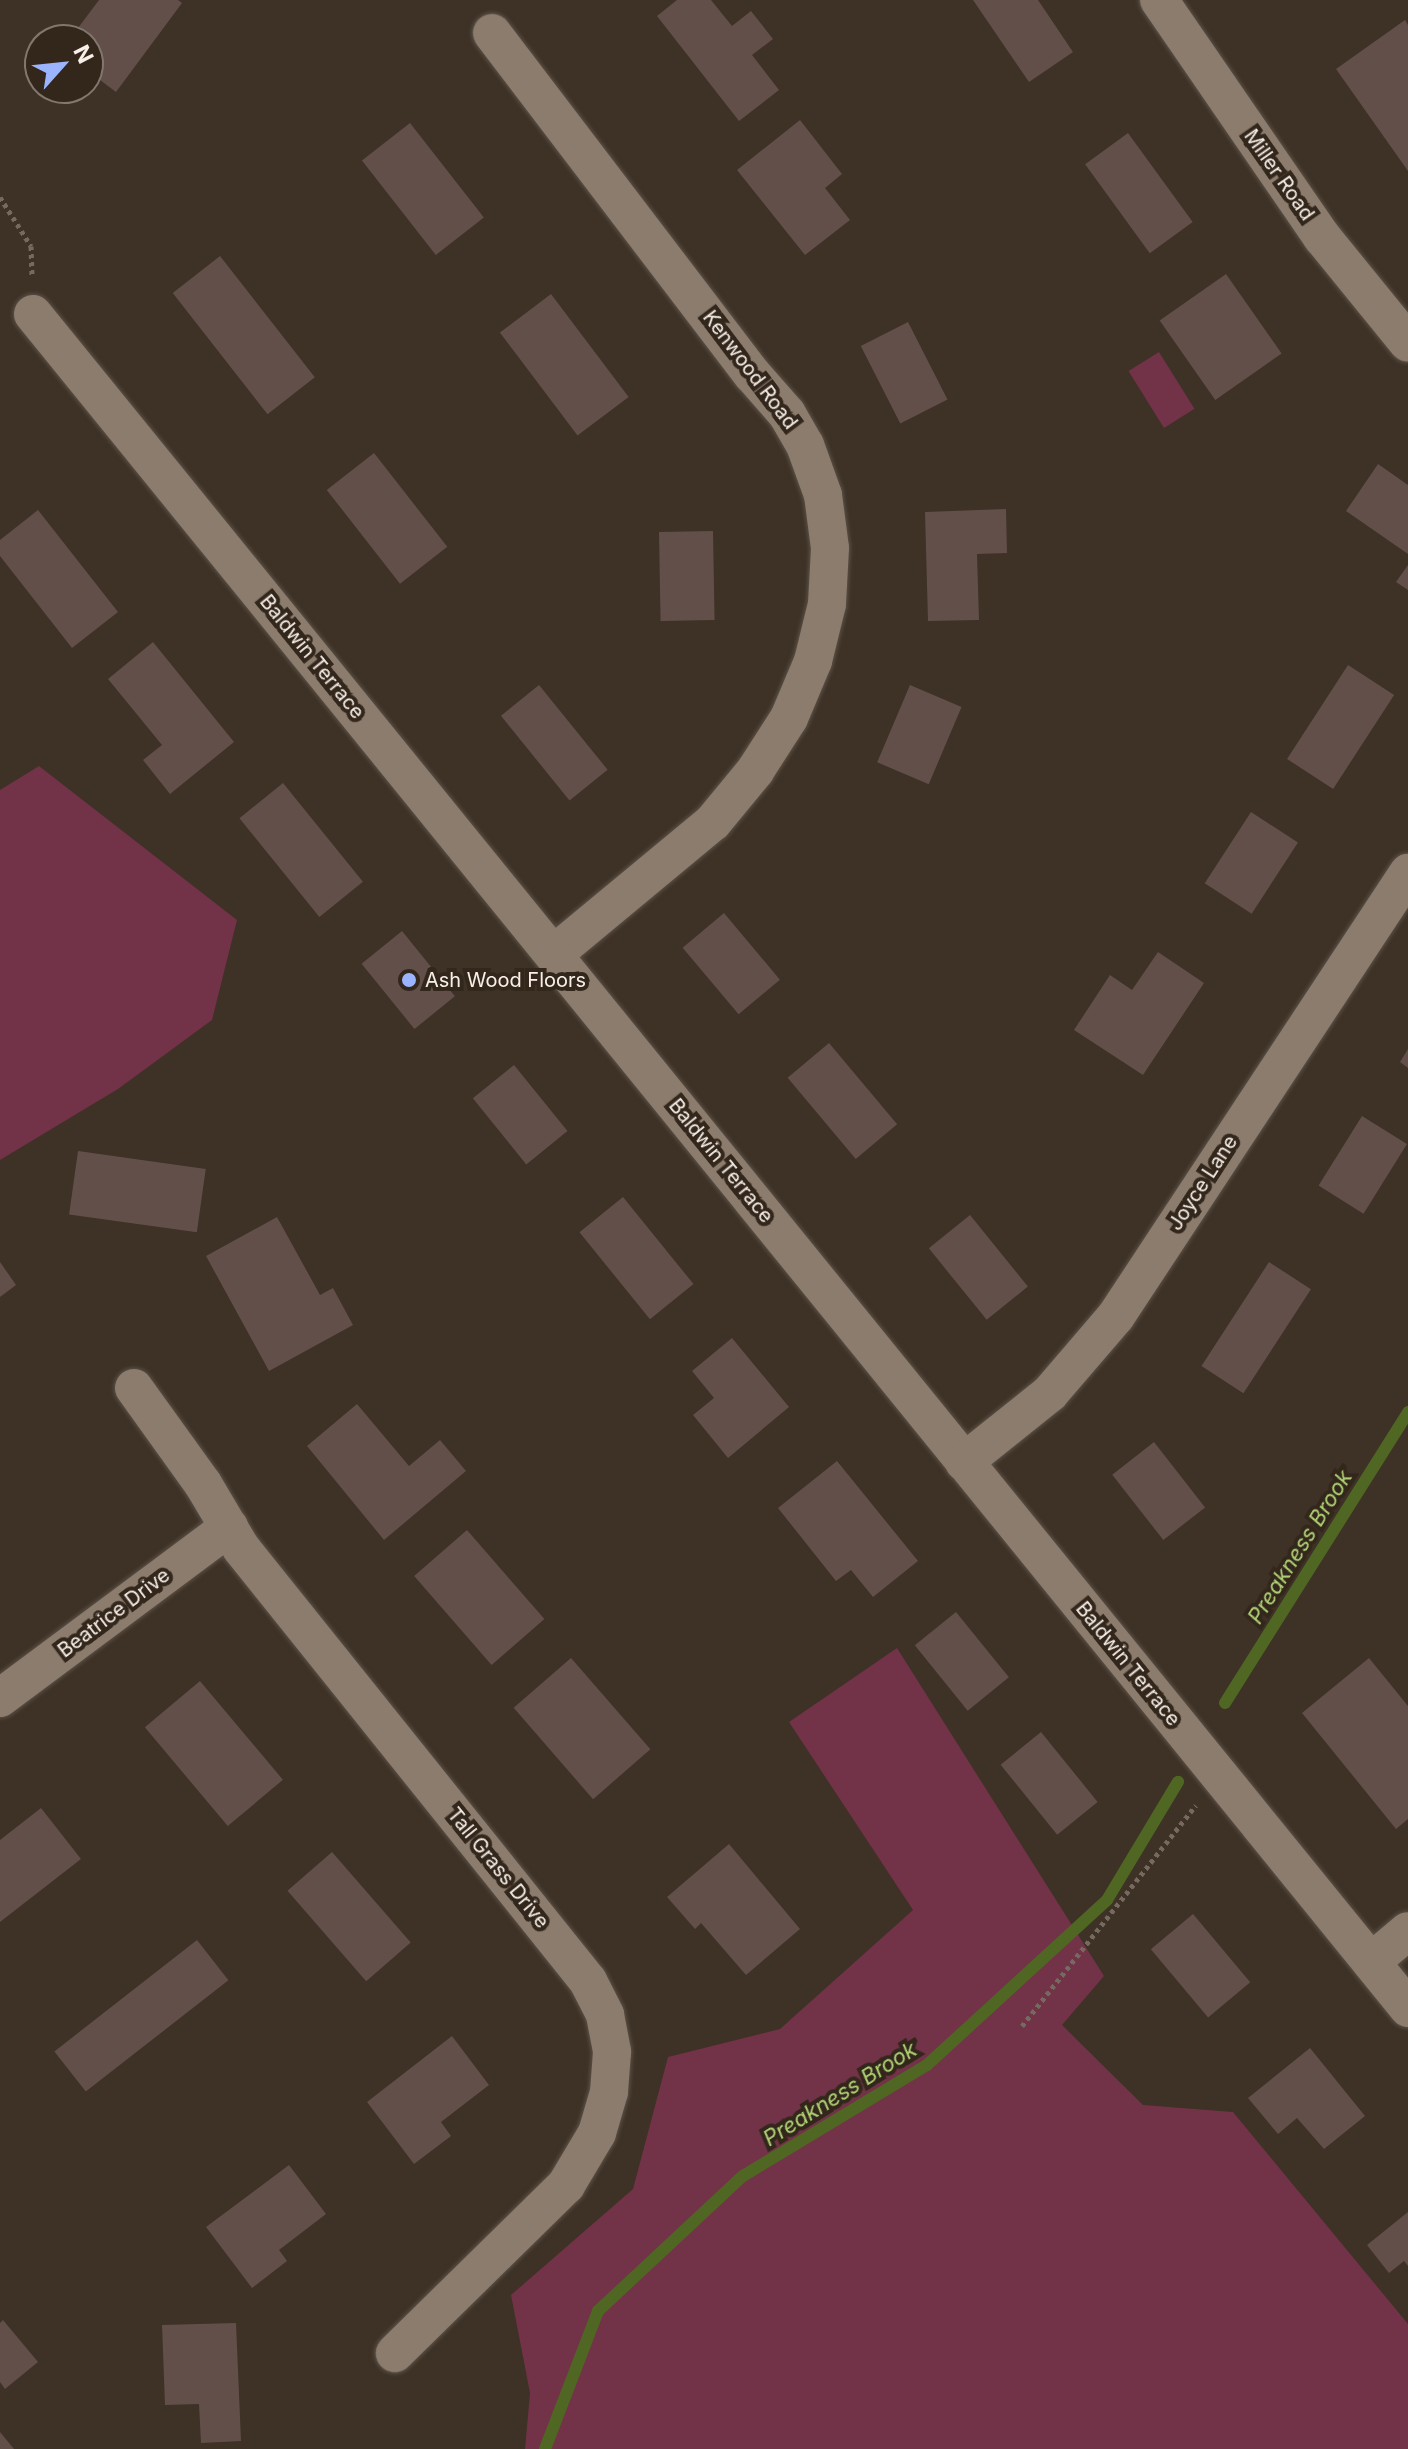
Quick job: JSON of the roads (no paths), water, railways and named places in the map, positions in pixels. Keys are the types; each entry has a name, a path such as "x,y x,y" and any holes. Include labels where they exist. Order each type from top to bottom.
{"street":[{"name":"Miller Road","path":"1159,0 1322,237 1408,343"},
{"name":"Kenwood Road","path":"492,33 787,414 805,445 823,495 830,548 827,604 813,661 789,718 755,771 713,822 554,954"},
{"name":"Baldwin Terrace","path":"33,314 1408,2008"},
{"name":"Joyce Lane","path":"964,1462 1050,1393 1116,1316 1408,873"},
{"name":"Tall Grass Drive","path":"134,1388 203,1484 251,1561 588,1981 605,2015 612,2052 609,2092 597,2133 566,2185 395,2353"},
{"name":"Beatrice Drive","path":"0,1698 229,1527"},
{"path":"1371,1962 1408,1931"}],"waterway":[{"name":"Preakness Brook","path":"1225,1703 1408,1412"},
{"name":"Preakness Brook","path":"545,2449 598,2311 743,2176 927,2065 1107,1900 1178,1782"}],"place":[{"name":"Ash Wood Floors","path":"409,980"}]}
